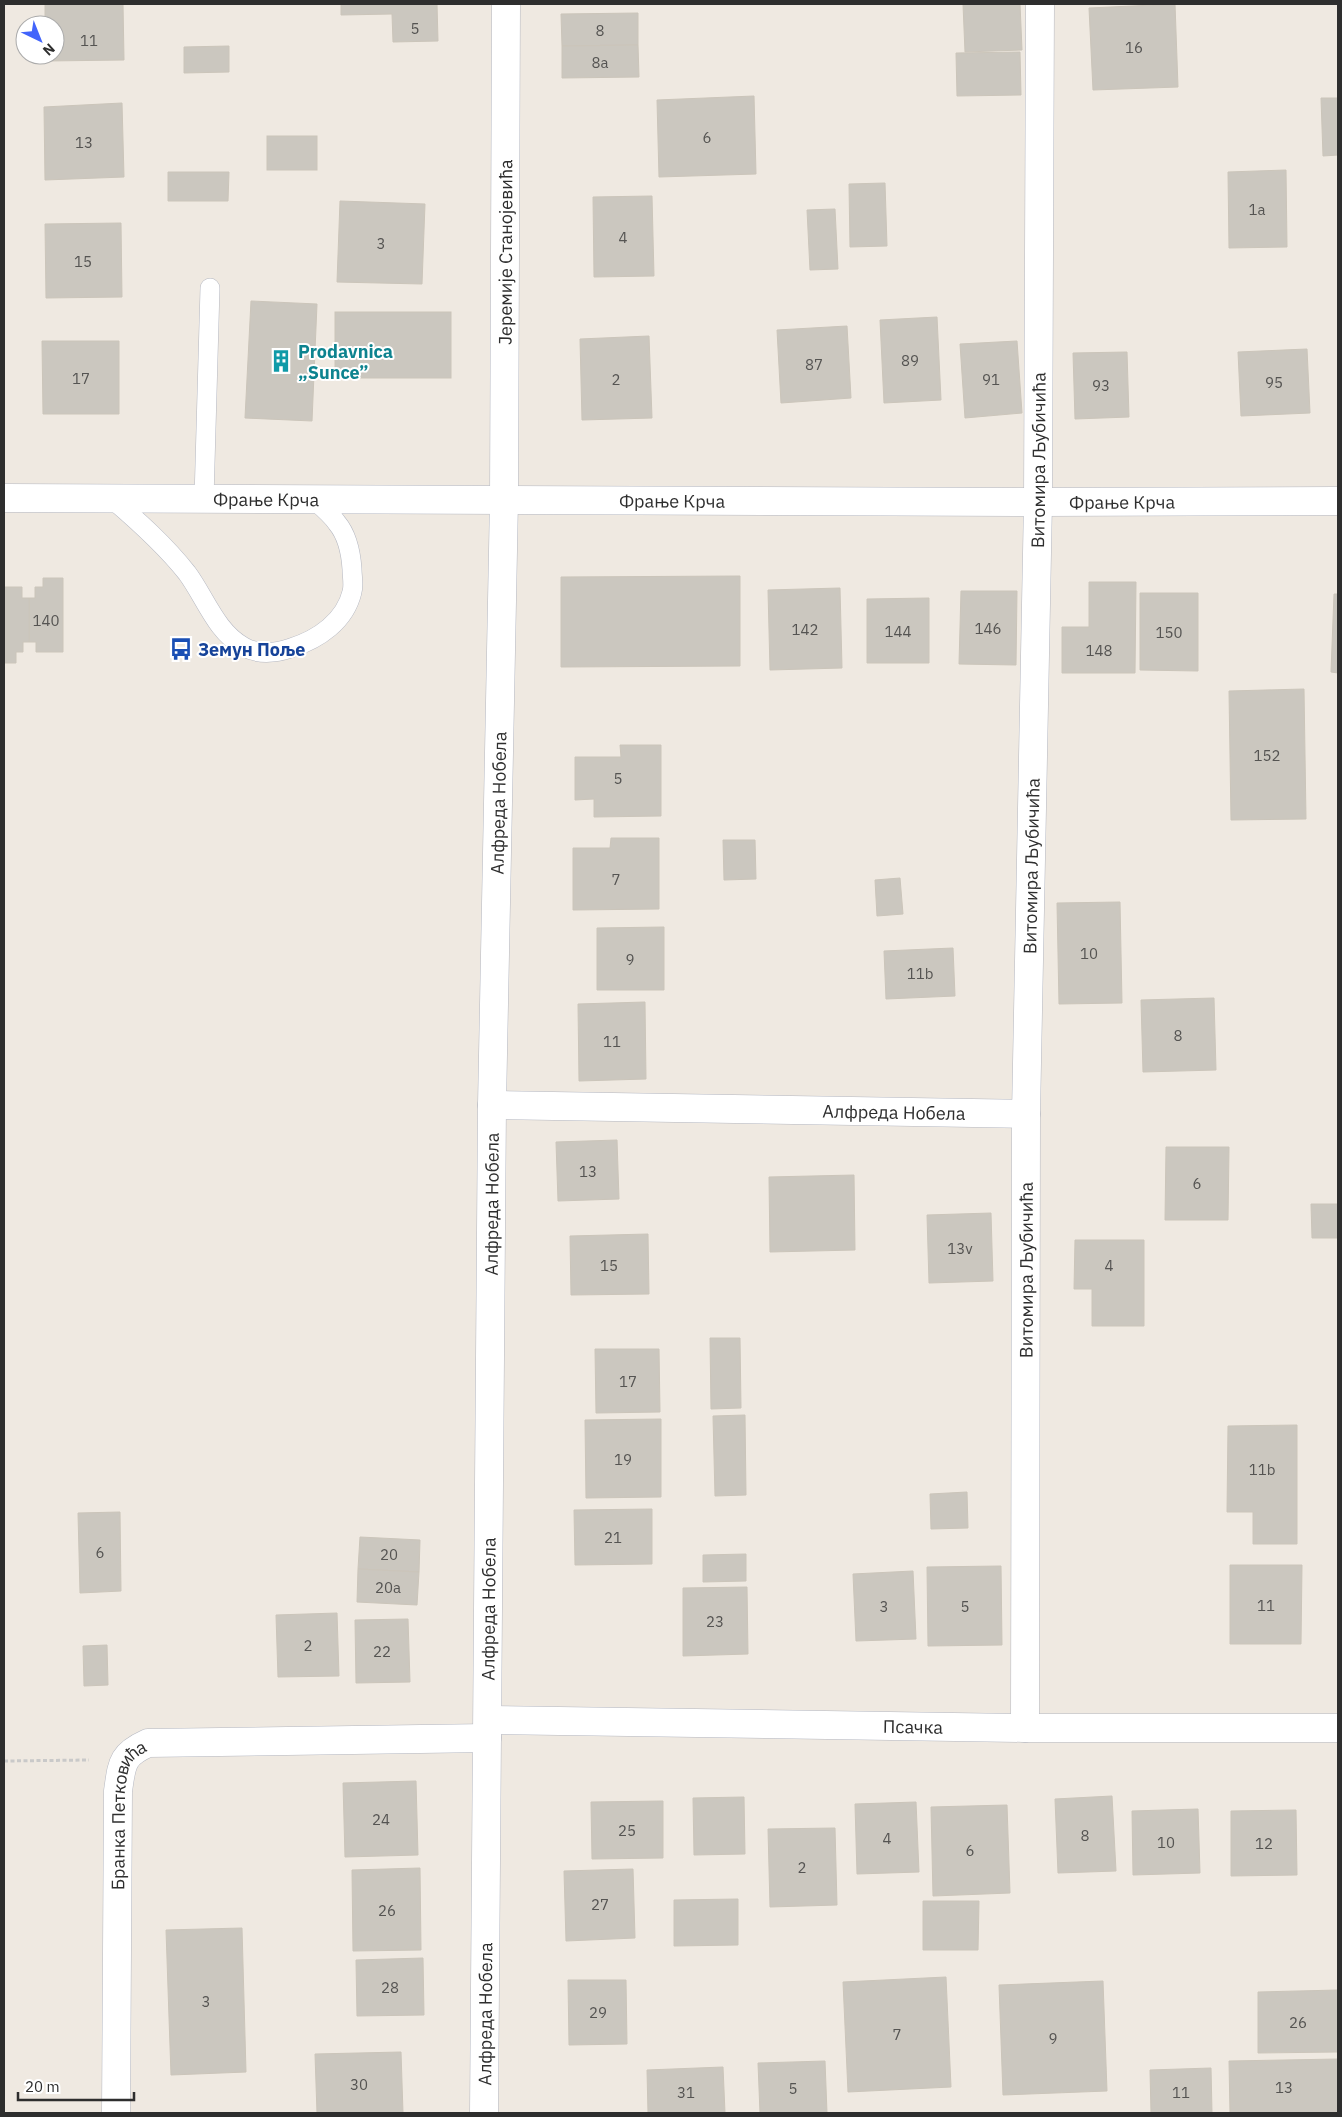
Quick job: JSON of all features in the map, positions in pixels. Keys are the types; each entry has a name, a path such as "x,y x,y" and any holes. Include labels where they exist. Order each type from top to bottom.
{"street":[{"name":"Јеремије Станојевића","path":"504,500 506,4"},
{"name":"Витомира Љубичића","path":"1025,1728 1026,1114 1038,502 1040,4"},
{"name":"Фрање Крча","path":"4,498 1038,502 1338,501"},
{"name":"Алфреда Нобела","path":"484,2113 492,1105 504,500"},
{"name":"Алфреда Нобела","path":"492,1105 1026,1114"},
{"name":"Псачка","path":"488,1729 1338,1728"},
{"name":"Бранка Петковића","path":"116,2113 118,1791 124,1760 133,1750 148,1743 488,1729"}],"lane":[{"path":"204,498 210,288"},
{"path":"111,498 149,533 187,573 219,623 231,638 244,647 258,652 275,652 288,649 305,644 324,633 342,616 353,590 351,554 338,523 313,499"}],"path":[{"path":"4,1761 124,1760"}],"building":[{"path":"45,4 123,4 124,60 65,61 65,15 45,15"},
{"path":"341,4 437,4 438,41 393,42 392,14 341,15"},
{"path":"963,4 1020,4 1022,50 965,52"},
{"path":"1175,4 1178,87 1093,90 1089,8"},
{"path":"638,13 638,45 562,46 561,14"},
{"path":"638,45 639,77 562,78 562,46"},
{"path":"229,46 229,72 184,73 184,47"},
{"path":"1020,52 1021,95 957,96 956,53"},
{"path":"754,96 756,174 659,177 657,100"},
{"path":"1321,98 1338,98 1338,155 1323,156"},
{"path":"122,103 124,177 45,180 44,107"},
{"path":"267,136 317,136 317,170 267,170"},
{"path":"1286,170 1287,247 1229,248 1228,172"},
{"path":"168,172 229,172 228,201 168,201"},
{"path":"885,183 887,246 850,247 849,184"},
{"path":"652,196 654,276 594,277 593,197"},
{"path":"340,201 425,204 422,284 337,282"},
{"path":"835,209 838,269 810,270 807,210"},
{"path":"121,223 122,297 46,298 45,224"},
{"name":"Prodavnica „Sunce”","path":"251,301 317,304 312,421 245,418"},
{"path":"335,312 451,312 451,378 335,378"},
{"path":"937,317 941,400 884,403 880,320"},
{"path":"847,326 851,398 781,403 777,330"},
{"path":"649,336 652,418 582,420 580,339"},
{"path":"42,341 119,341 119,414 43,414"},
{"path":"1017,341 1022,413 965,418 960,344"},
{"path":"1307,349 1310,413 1241,416 1238,352"},
{"path":"1127,352 1129,417 1075,419 1073,353"},
{"path":"740,576 740,666 561,667 561,577"},
{"path":"43,578 63,578 63,652 36,652 36,642 29,642 29,598 35,598 35,587 43,587"},
{"path":"1089,582 1136,582 1135,673 1062,673 1062,627 1089,627"},
{"path":"4,587 22,587 22,598 29,598 29,642 23,642 23,652 16,652 16,663 4,663"},
{"path":"840,588 842,668 770,670 768,590"},
{"path":"961,591 1017,591 1016,665 959,664"},
{"path":"1140,593 1198,593 1198,671 1140,670"},
{"path":"1334,594 1338,594 1338,673 1331,672"},
{"path":"929,598 929,663 867,663 867,599"},
{"path":"1304,689 1306,819 1231,820 1229,691"},
{"path":"620,745 661,745 661,816 594,817 594,799 575,800 575,757 621,757"},
{"path":"611,838 659,838 659,909 573,910 573,848 610,848"},
{"path":"723,840 755,840 756,879 724,880"},
{"path":"900,878 903,914 877,916 875,880"},
{"path":"1120,902 1122,1003 1059,1004 1057,903"},
{"path":"664,927 664,990 597,990 597,928"},
{"path":"953,948 955,996 886,999 884,951"},
{"path":"1214,998 1216,1070 1143,1072 1141,1000"},
{"path":"645,1002 646,1079 579,1081 578,1004"},
{"path":"617,1140 619,1199 558,1201 556,1142"},
{"path":"1166,1147 1229,1147 1228,1220 1165,1220"},
{"path":"854,1175 855,1250 770,1252 769,1177"},
{"path":"1311,1204 1338,1204 1338,1238 1312,1238"},
{"path":"991,1213 993,1281 929,1283 927,1215"},
{"path":"648,1234 649,1294 571,1295 570,1236"},
{"path":"1075,1240 1144,1240 1144,1326 1092,1326 1092,1289 1074,1289"},
{"path":"710,1338 740,1338 741,1408 711,1409"},
{"path":"595,1349 659,1349 660,1412 596,1413"},
{"path":"745,1415 746,1495 715,1496 713,1416"},
{"path":"661,1419 661,1497 586,1498 585,1420"},
{"path":"1297,1425 1297,1544 1253,1544 1253,1512 1227,1512 1228,1426"},
{"path":"967,1492 968,1528 931,1529 930,1494"},
{"path":"652,1509 652,1564 575,1565 574,1510"},
{"path":"120,1512 121,1591 80,1593 78,1513"},
{"path":"360,1537 420,1540 419,1572 358,1569"},
{"path":"746,1554 746,1581 703,1582 703,1555"},
{"path":"1230,1565 1302,1565 1301,1644 1230,1644"},
{"path":"1001,1566 1002,1645 928,1646 927,1567"},
{"path":"358,1569 419,1572 417,1605 357,1602"},
{"path":"913,1571 916,1639 856,1641 853,1574"},
{"path":"747,1587 748,1654 683,1656 683,1588"},
{"path":"337,1613 339,1676 278,1677 276,1615"},
{"path":"408,1619 410,1682 356,1683 355,1620"},
{"path":"107,1645 108,1685 84,1686 83,1646"},
{"path":"416,1781 418,1855 345,1857 343,1783"},
{"path":"1112,1796 1116,1871 1058,1873 1055,1799"},
{"path":"744,1797 745,1854 694,1855 693,1798"},
{"path":"663,1801 663,1858 592,1859 591,1802"},
{"path":"916,1802 919,1872 857,1874 855,1804"},
{"path":"1007,1805 1010,1893 933,1896 931,1807"},
{"path":"1198,1809 1200,1873 1133,1875 1132,1811"},
{"path":"1296,1810 1297,1875 1231,1876 1231,1811"},
{"path":"835,1828 837,1905 770,1907 768,1829"},
{"path":"420,1868 421,1950 353,1951 352,1870"},
{"path":"633,1869 635,1938 566,1941 564,1871"},
{"path":"738,1899 738,1945 674,1946 674,1900"},
{"path":"923,1901 979,1901 978,1950 923,1950"},
{"path":"242,1928 246,2072 171,2075 166,1930"},
{"path":"423,1958 424,2015 357,2016 356,1960"},
{"path":"946,1977 951,2087 848,2092 843,1982"},
{"path":"568,1980 626,1980 627,2044 569,2045"},
{"path":"1103,1981 1107,2091 1003,2095 999,1985"},
{"path":"1338,1990 1338,2052 1258,2053 1258,1992"},
{"path":"401,2052 403,2113 317,2113 315,2054"},
{"path":"1338,2059 1338,2113 1230,2113 1229,2061"},
{"path":"825,2061 827,2113 760,2113 758,2063"},
{"path":"723,2067 725,2113 648,2113 647,2070"},
{"path":"1211,2068 1212,2113 1151,2113 1150,2070"}],"place":[{"name":"Prodavnica „Sunce”","path":"281,361"},
{"name":"Земун Поље","path":"181,649"}]}
